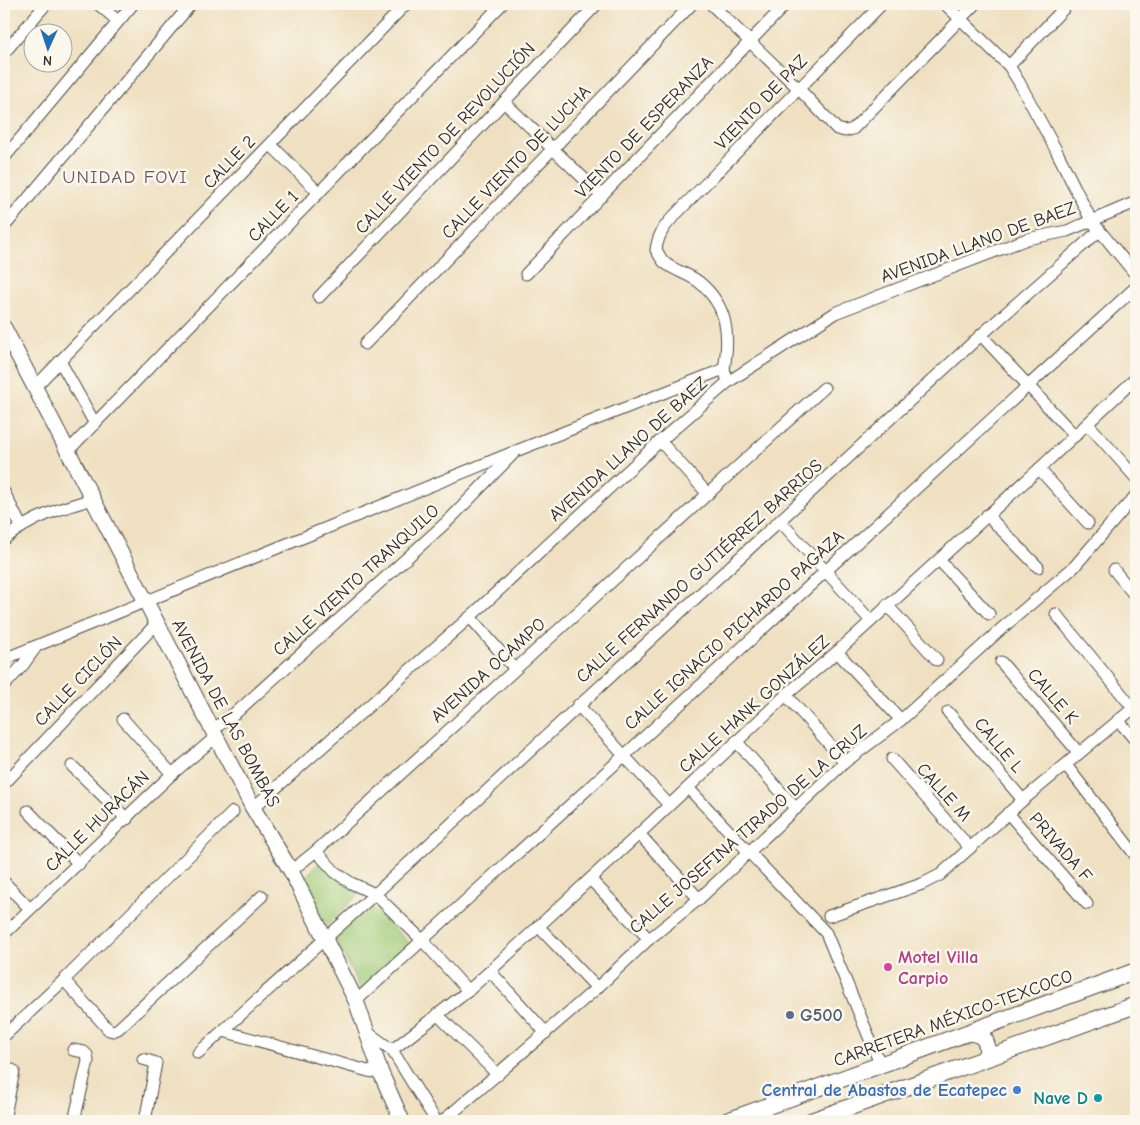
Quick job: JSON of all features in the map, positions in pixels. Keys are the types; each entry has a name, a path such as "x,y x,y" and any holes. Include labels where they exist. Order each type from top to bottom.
{"highway":[{"name":"CARRETERA MÉXICO-TEXCOCO","path":"727,1121 1136,971"},
{"path":"810,1121 1136,1005"},
{"path":"999,1022 994,1030 994,1040 1000,1047 1010,1050"},
{"path":"971,1033 980,1035 986,1042 987,1050 984,1059"}],"main road":[{"name":"AVENIDA DE LAS BOMBAS","path":"4,328 8,350 35,387 254,808 291,871 356,1001 381,1073 402,1121"}],"street":[{"path":"4,52 46,4"},
{"path":"98,4 118,21"},
{"path":"4,158 133,4"},
{"path":"4,227 190,4"},
{"name":"CALLE 2","path":"35,387 406,4"},
{"name":"CALLE 1","path":"68,451 502,4"},
{"name":"CALLE VIENTO DE LUCHA","path":"365,344 692,4"},
{"path":"711,4 799,89 836,129 845,131 853,129 975,4"},
{"name":"VIENTO DE ESPERANZA","path":"526,274 786,4"},
{"name":"VIENTO DE PAZ","path":"724,369 728,347 727,325 716,301 698,282 664,262 656,250 658,238 665,225 882,4"},
{"path":"945,4 1008,66 1019,82 1056,150 1091,220 1136,275"},
{"path":"1008,66 1068,4"},
{"name":"CALLE VIENTO DE REVOLUCIÓN","path":"319,297 594,5"},
{"path":"504,102 602,196"},
{"path":"271,145 319,194"},
{"name":"AVENIDA LLANO DE BAEZ","path":"254,808 470,617 660,441 728,382 835,313 1027,239 1067,231 1136,202"},
{"name":"CALLE FERNANDO GUTIÉRREZ BARRIOS","path":"198,1053 375,894 981,335 1099,231"},
{"name":"CALLE IGNACIO PICHARDO PAGAZA","path":"356,1001 1136,287"},
{"path":"981,335 1075,436"},
{"path":"60,361 95,424"},
{"path":"4,659 516,451 724,369 728,382"},
{"name":"CALLE HANK GONZÁLEZ","path":"392,1050 468,991 639,834 786,695 939,560 1136,378"},
{"name":"AVENIDA OCAMPO","path":"291,871 316,851 824,388"},
{"path":"1088,424 1136,478"},
{"path":"660,441 707,493"},
{"name":"CALLE VIENTO TRANQUILO","path":"215,732 451,518 516,451"},
{"path":"1039,469 1088,523"},
{"path":"4,492 21,526"},
{"name":"CALLE JOSEFINA TIRADO DE LA CRUZ","path":"443,1121 546,1033 649,939 699,899 845,762 901,720 1000,630 1074,567 1136,495"},
{"path":"4,539 21,526 49,512 93,499"},
{"path":"987,515 1038,567"},
{"path":"780,520 871,621"},
{"path":"939,560 989,614"},
{"path":"1114,570 1136,597"},
{"path":"888,605 937,660"},
{"path":"829,916 940,875 1022,800 1135,707 1056,614"},
{"path":"470,617 516,669"},
{"name":"CALLE CICLÓN","path":"4,784 157,623"},
{"path":"4,686 23,666 36,646"},
{"path":"837,652 901,720"},
{"name":"CALLE K","path":"1001,662 1079,753"},
{"path":"786,695 845,762"},
{"path":"578,705 669,805"},
{"name":"CALLE L","path":"948,712 1022,800"},
{"path":"124,719 172,774"},
{"path":"1118,720 1136,741"},
{"name":"CALLE HURACÁN","path":"4,934 127,819 215,732"},
{"path":"736,741 796,809"},
{"name":"CALLE M","path":"892,759 970,848"},
{"path":"1066,765 1136,856"},
{"path":"72,766 127,819"},
{"path":"688,788 751,852 826,933 881,1066"},
{"path":"28,811 79,864"},
{"path":"4,1036 64,980 233,812"},
{"name":"PRIVADA F","path":"1008,813 1088,903"},
{"path":"639,834 699,899"},
{"path":"316,851 335,872 351,883 375,894 422,940 468,991"},
{"path":"590,879 649,939"},
{"path":"4,882 30,909"},
{"path":"64,980 110,1030 118,1030 262,896"},
{"path":"538,926 596,988"},
{"path":"490,971 546,1033"},
{"path":"437,1014 498,1075"},
{"path":"223,1031 368,1072 381,1073"},
{"path":"367,1032 392,1050 436,1121"},
{"path":"73,1050 84,1052 87,1055 88,1061 74,1121"},
{"path":"143,1059 156,1063 145,1121"},
{"path":"4,1066 14,1071 4,1120"}],"green space":[{"path":"323,859 359,894 327,925 301,881"},
{"path":"369,903 412,946 361,990 332,932"}],"place":[{"name":"Motel Villa Carpio","path":"888,967"},
{"name":"G500","path":"790,1015"},
{"name":"Central de Abastos de Ecatepec","path":"1017,1090"},
{"name":"Nave D","path":"1098,1098"}],"district":[{"name":"UNIDAD FOVI","path":"125,176"}]}
